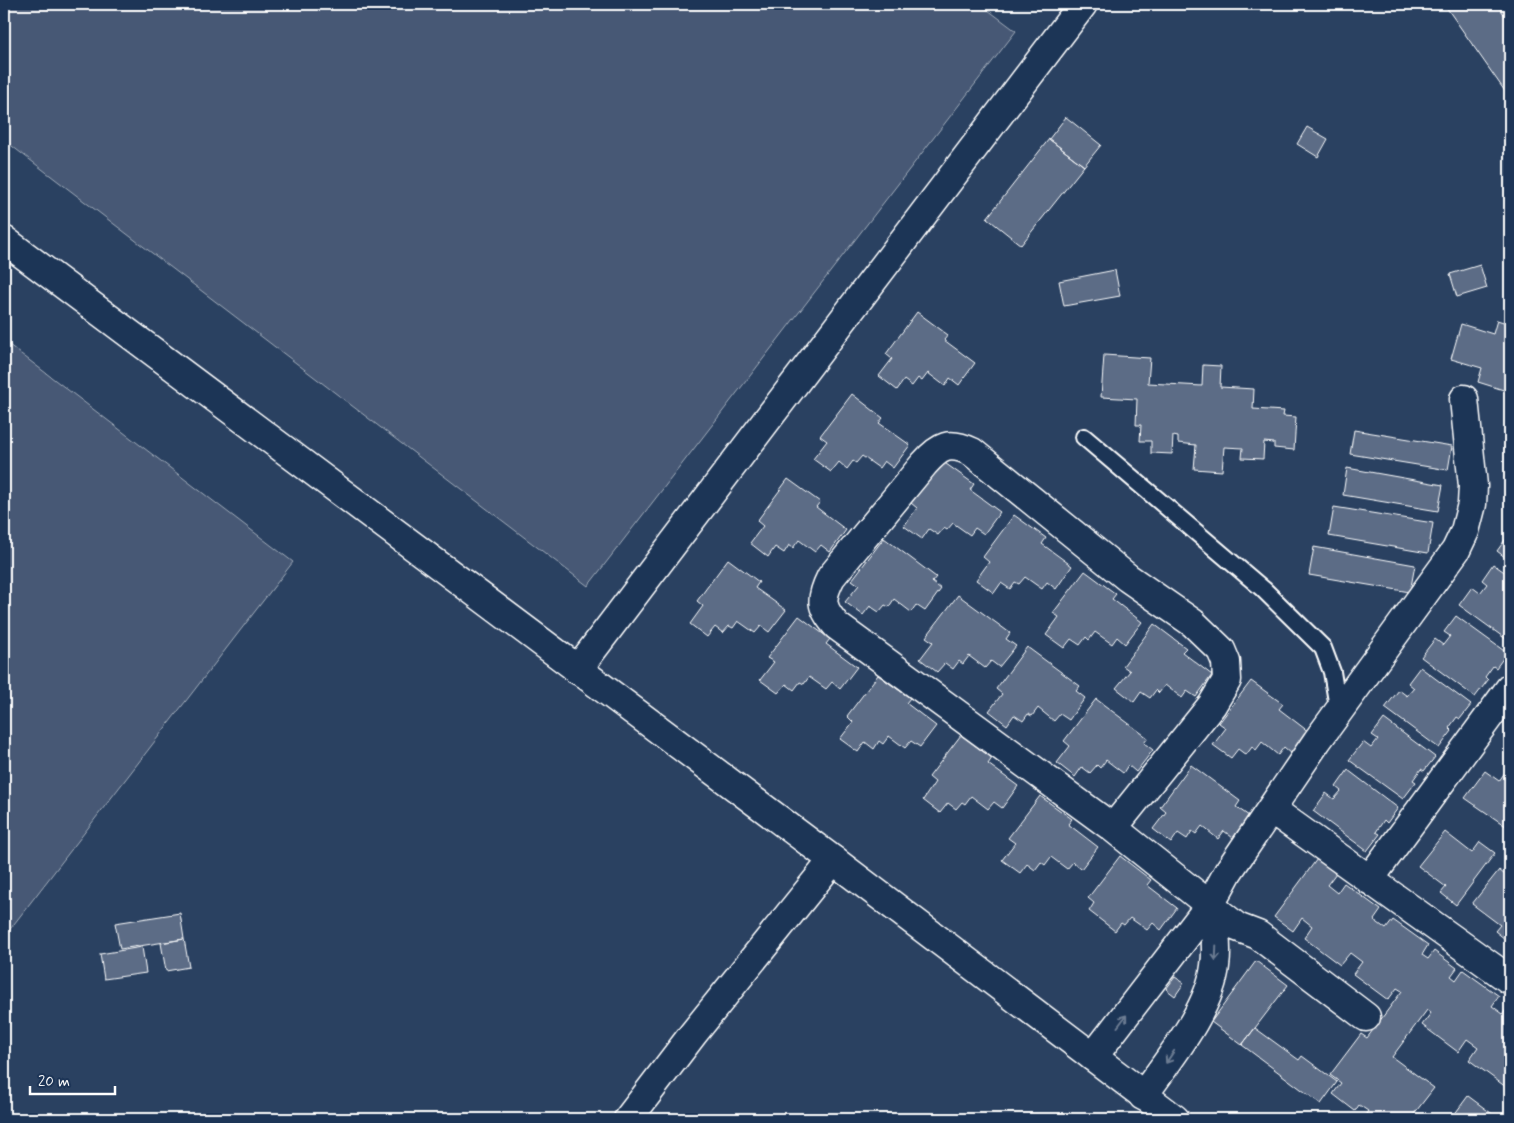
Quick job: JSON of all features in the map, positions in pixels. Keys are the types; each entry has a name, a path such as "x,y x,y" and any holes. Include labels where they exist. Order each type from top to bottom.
{"street":[{"path":"578,670 1083,4"},
{"path":"4,240 833,860 1174,1119"},
{"path":"1093,1057 1210,905 1228,872 1317,741 1451,557 1465,531 1472,504 1473,486 1464,399"},
{"path":"1113,828 1212,705 1226,680 1226,662 1221,650 1193,623 1128,578 972,452 960,446 948,445 935,451 831,578 823,593 824,604 837,626 1113,828 1237,927 1258,935 1366,1017"},
{"path":"1369,880 1506,704"},
{"path":"1271,809 1510,980"},
{"path":"628,1119 693,1034 833,860"},
{"path":"1143,1096 1196,1018 1206,997 1215,967 1216,937 1210,905"}],"lane":[{"path":"1084,437 1262,589 1323,648 1332,672 1339,713"}],"shaded area":[{"path":"4,4 980,4 1016,31 588,586 4,140"},
{"path":"4,341 293,562 4,937"}],"building":[{"path":"1444,4 1497,4 1510,23 1509,97"},
{"path":"1066,117 1101,145 1084,166 1049,139"},
{"path":"1307,127 1328,139 1318,157 1297,144"},
{"path":"1049,139 1084,166 1021,245 987,218"},
{"path":"1480,265 1487,288 1457,297 1450,274"},
{"path":"1115,270 1120,296 1064,306 1059,281"},
{"path":"917,312 948,335 944,340 975,363 959,385 950,378 945,386 928,373 922,381 918,378 912,386 904,380 897,390 879,376 892,359 886,354"},
{"path":"1497,320 1510,324 1510,392 1478,382 1482,368 1451,359 1461,324 1493,334"},
{"path":"1104,355 1150,358 1148,383 1202,386 1203,365 1221,366 1220,387 1254,389 1253,409 1284,411 1283,416 1296,417 1294,450 1274,448 1274,443 1264,442 1263,459 1242,458 1243,448 1224,447 1222,471 1194,469 1196,445 1178,443 1178,437 1173,436 1172,454 1151,453 1151,441 1140,441 1141,425 1136,425 1137,399 1101,397"},
{"path":"852,394 883,418 879,423 910,445 893,468 884,461 879,468 862,456 856,463 853,461 847,469 839,462 831,472 813,459 827,441 820,436"},
{"path":"1354,430 1452,446 1448,470 1350,454"},
{"path":"942,461 974,484 970,490 1000,512 984,534 975,528 970,535 953,523 947,530 944,528 938,535 929,529 922,539 904,526 917,508 911,503"},
{"path":"1347,468 1443,485 1438,511 1343,495"},
{"path":"788,479 820,502 816,507 846,530 830,552 821,545 815,552 799,540 793,548 789,545 784,553 775,547 768,557 750,543 763,526 757,521"},
{"path":"1334,507 1433,523 1428,553 1329,536"},
{"path":"1014,515 1046,538 1042,544 1072,566 1056,589 1047,582 1042,589 1025,577 1019,584 1015,582 1010,589 1001,583 994,593 976,580 989,562 983,557"},
{"path":"1510,533 1510,561 1497,551"},
{"path":"884,538 936,577 932,582 941,589 925,611 916,605 911,612 894,599 889,607 885,605 879,612 870,606 863,615 845,602 859,585 852,580"},
{"path":"1314,547 1415,565 1410,592 1309,575"},
{"path":"728,559 759,582 755,588 786,610 769,632 761,626 755,633 738,621 733,628 729,626 723,633 715,627 707,637 690,624 703,606 697,601"},
{"path":"1493,564 1510,576 1510,642 1459,605 1472,587 1480,593 1487,584 1482,580"},
{"path":"1085,571 1116,594 1112,599 1142,622 1125,644 1117,637 1112,644 1095,632 1089,640 1086,637 1080,645 1071,639 1064,648 1046,635 1059,617 1053,613"},
{"path":"958,595 1010,633 1006,639 1016,646 999,667 991,661 985,668 969,656 963,664 959,661 953,669 945,663 937,672 920,659 933,642 926,637"},
{"path":"799,616 830,639 826,644 857,667 840,689 832,682 826,689 809,677 804,684 800,682 794,690 786,684 778,693 760,680 774,662 767,658"},
{"path":"1456,616 1507,653 1496,668 1493,666 1485,677 1488,680 1475,697 1421,657 1435,639 1443,645 1450,636 1444,632"},
{"path":"1154,624 1186,648 1182,652 1212,675 1196,697 1187,691 1182,698 1165,685 1159,693 1156,690 1150,698 1141,692 1134,702 1116,688 1130,671 1123,666"},
{"path":"1027,647 1080,686 1076,691 1085,698 1069,720 1060,714 1054,721 1038,708 1032,716 1028,714 1023,721 1014,715 1007,725 989,711 1002,694 996,689"},
{"path":"1420,667 1471,705 1460,719 1457,717 1449,728 1452,731 1439,748 1385,708 1399,690 1407,696 1414,688 1408,683"},
{"path":"878,675 910,698 906,703 936,726 920,747 911,741 905,748 889,736 883,744 879,741 874,749 865,742 858,752 840,739 853,722 847,716"},
{"path":"1251,681 1283,704 1279,709 1309,732 1292,754 1284,747 1278,755 1262,742 1256,750 1252,747 1246,755 1238,749 1231,758 1213,745 1226,728 1219,723"},
{"path":"1096,699 1148,738 1144,743 1153,750 1136,772 1128,765 1123,773 1106,760 1100,768 1097,765 1090,773 1082,767 1075,777 1057,763 1070,746 1064,741"},
{"path":"1384,719 1435,757 1424,771 1421,769 1413,780 1416,782 1403,799 1349,760 1363,742 1371,748 1378,739 1372,735"},
{"path":"961,735 992,758 988,764 1018,786 1002,808 994,802 988,809 971,796 965,804 962,802 956,809 948,803 940,813 923,800 935,782 929,777"},
{"path":"1191,765 1240,801 1236,807 1249,816 1233,838 1224,831 1218,839 1202,826 1196,834 1192,831 1187,839 1178,833 1171,843 1153,829 1166,812 1160,807"},
{"path":"1510,765 1510,829 1465,798 1485,771 1499,781"},
{"path":"1348,770 1398,808 1387,823 1384,820 1376,832 1380,834 1367,851 1313,811 1326,793 1334,799 1341,791 1336,787"},
{"path":"1040,796 1072,819 1068,824 1098,847 1081,869 1073,862 1067,869 1051,857 1045,865 1041,862 1035,870 1027,864 1020,873 1002,860 1015,843 1008,838"},
{"path":"1445,832 1472,853 1480,842 1495,853 1456,905 1441,893 1446,887 1418,866"},
{"path":"1120,856 1151,880 1147,885 1177,908 1161,930 1153,923 1147,930 1130,918 1124,925 1121,923 1115,931 1089,911 1094,903 1088,898"},
{"path":"1317,859 1336,873 1327,885 1337,893 1344,883 1381,910 1374,920 1386,929 1393,920 1428,945 1422,955 1428,959 1434,951 1457,968 1451,976 1456,980 1463,970 1499,996 1492,1006 1503,1014 1510,1004 1510,1081 1506,1087 1469,1060 1478,1047 1467,1039 1458,1052 1422,1025 1431,1013 1427,1010 1392,1057 1434,1088 1410,1119 1366,1119 1364,1117 1368,1111 1359,1105 1355,1111 1333,1094 1341,1083 1330,1075 1361,1034 1367,1038 1402,991 1397,988 1388,1000 1353,974 1362,962 1350,953 1340,965 1304,938 1312,926 1302,918 1293,931 1274,917"},
{"path":"1499,870 1510,879 1510,943 1495,931 1500,925 1472,904"},
{"path":"180,913 184,939 120,949 115,923"},
{"path":"184,939 189,967 166,971 161,943"},
{"path":"142,947 146,973 104,979 100,954"},
{"path":"1256,961 1288,985 1242,1045 1211,1022"},
{"path":"1175,977 1184,983 1175,996 1166,989"},
{"path":"1255,1028 1299,1060 1302,1056 1337,1082 1321,1104 1242,1045"},
{"path":"1468,1096 1499,1119 1451,1119"}]}
